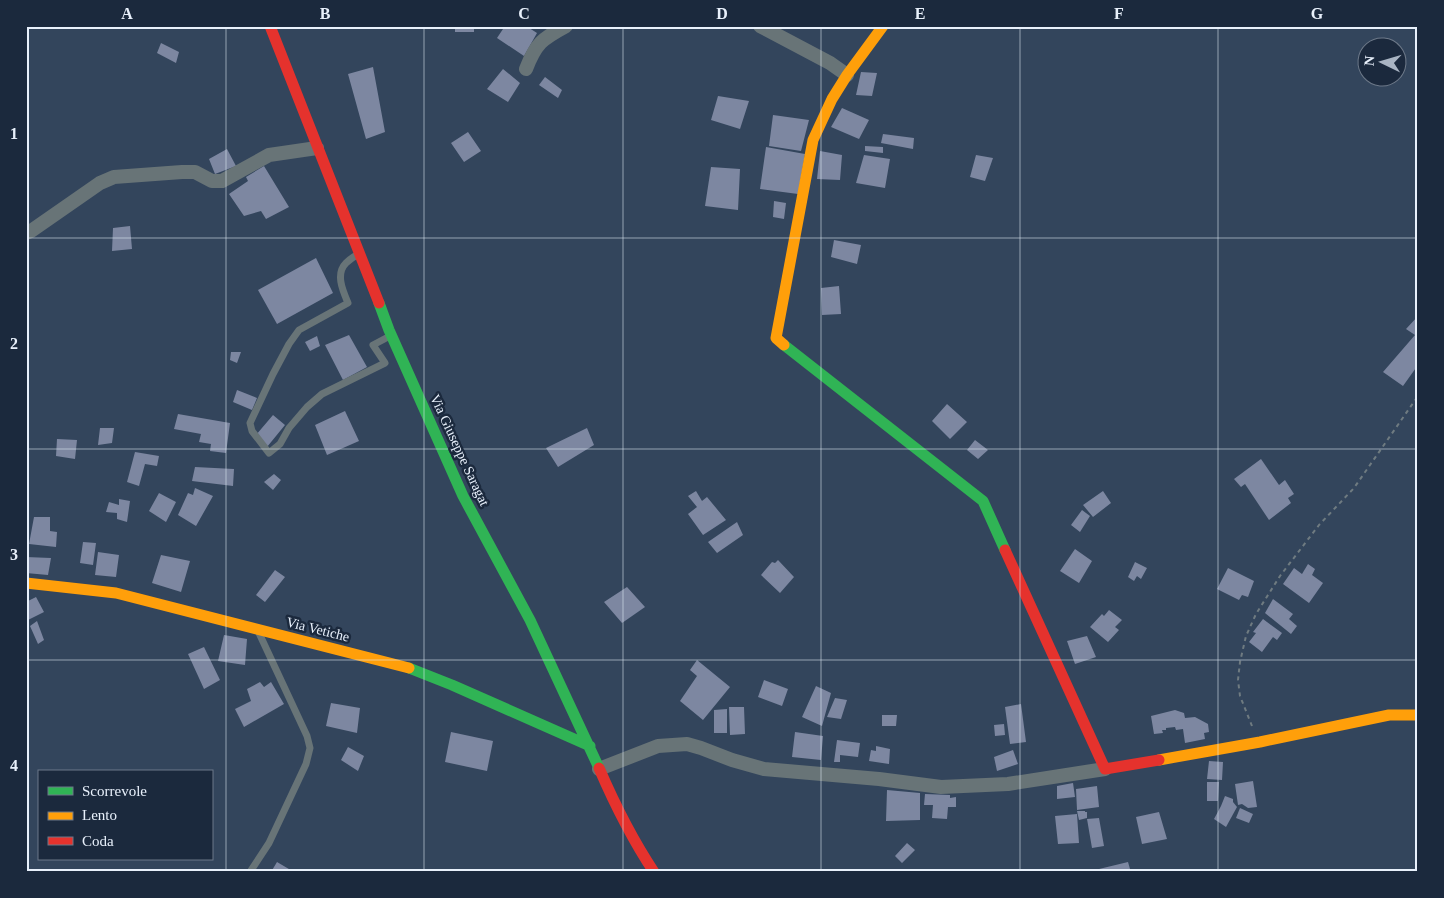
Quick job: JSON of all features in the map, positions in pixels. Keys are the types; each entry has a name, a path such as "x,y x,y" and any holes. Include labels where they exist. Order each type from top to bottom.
{"street":[{"name":"Via Giuseppe Saragat","path":"270,26 391,335 463,496 530,620 590,746 614,804 638,848 654,872"},
{"path":"526,69 531,55 541,41 566,26"},
{"path":"760,26 830,63 847,75"},
{"path":"883,26 832,99 813,140 776,338 983,501 1105,769"},
{"path":"26,233 100,183 114,177 195,172 212,181 222,181 269,155 317,148"},
{"name":"Via Vetiche","path":"26,583 116,593 406,668 452,685 590,746"},
{"path":"600,769 658,746 686,744 764,769 941,787 1008,784 1260,742 1389,715 1418,716"}],"lane":[{"path":"359,253 344,264 341,273 340,285 348,302 299,330 289,344 258,405 250,423 252,431 269,453 280,444 289,428 307,406 322,394 385,364 373,345 391,335"},
{"path":"250,872 277,825 306,764 310,748 307,736 256,628"}],"path":[{"path":"1260,742 1247,716 1240,696 1238,680 1246,636 1256,614 1280,576 1319,525 1354,488 1418,396"}],"building":[{"path":"455,26 474,26 474,32 455,32"},
{"path":"505,26 526,26 537,33 524,56 497,38"},
{"path":"161,43 179,52 176,63 157,53"},
{"path":"373,67 385,132 366,139 348,74"},
{"path":"503,69 520,83 508,102 487,89"},
{"path":"861,72 877,73 872,96 856,95"},
{"path":"545,77 562,90 558,98 539,85"},
{"path":"718,96 749,101 740,129 711,120"},
{"path":"842,108 869,120 859,139 831,127"},
{"path":"773,115 809,120 801,151 769,146"},
{"path":"468,132 481,151 464,162 451,143"},
{"path":"883,134 914,138 913,149 881,143"},
{"path":"865,146 883,147 883,153 865,151"},
{"path":"766,147 805,154 798,194 760,189"},
{"path":"227,149 236,166 215,174 209,159"},
{"path":"820,151 842,155 840,180 817,179"},
{"path":"864,155 890,159 885,188 856,183"},
{"path":"976,155 993,158 985,181 970,177"},
{"path":"264,166 289,207 266,219 261,211 244,216 229,194 248,181 246,177"},
{"path":"711,167 740,169 738,210 705,206"},
{"path":"774,201 786,203 784,219 773,217"},
{"path":"130,226 132,249 112,251 113,228"},
{"path":"834,240 861,245 857,264 831,257"},
{"path":"316,258 333,293 277,324 258,290"},
{"path":"839,286 841,314 822,315 821,288"},
{"path":"1418,316 1418,365 1403,386 1383,372 1415,335 1406,329"},
{"path":"349,335 367,367 343,380 325,345"},
{"path":"317,336 320,346 310,351 305,342"},
{"path":"231,352 241,352 237,363 230,360"},
{"path":"237,390 257,398 252,410 233,402"},
{"path":"947,404 967,422 950,439 932,421"},
{"path":"345,411 359,441 327,455 315,425"},
{"path":"178,414 230,423 226,453 210,451 211,444 199,442 201,434 174,429"},
{"path":"273,415 285,425 267,447 256,435"},
{"path":"100,428 114,428 112,443 98,445"},
{"path":"587,428 594,445 558,467 546,448"},
{"path":"57,439 77,440 75,459 56,456"},
{"path":"975,440 988,450 978,459 967,450"},
{"path":"135,452 159,456 157,466 145,464 139,486 127,482"},
{"path":"1261,459 1279,485 1285,480 1294,494 1288,498 1291,503 1269,520 1245,484 1241,487 1234,479"},
{"path":"195,467 234,469 233,486 192,481"},
{"path":"274,474 281,480 273,490 264,482"},
{"path":"195,488 213,496 196,526 178,515 188,493 193,495"},
{"path":"696,491 702,501 707,497 726,520 703,535 688,514 697,507 688,496"},
{"path":"1103,491 1111,503 1093,517 1083,505"},
{"path":"159,493 176,502 166,522 149,511"},
{"path":"119,499 130,501 127,522 117,519 117,513 106,512 109,502 119,505"},
{"path":"1082,510 1090,516 1080,532 1071,525"},
{"path":"34,517 50,517 50,531 57,532 56,547 29,544"},
{"path":"737,522 743,535 717,553 708,542"},
{"path":"83,542 96,543 93,565 80,563"},
{"path":"1075,549 1092,561 1079,583 1060,571"},
{"path":"98,552 119,555 116,577 95,575"},
{"path":"161,555 190,561 181,592 152,583"},
{"path":"26,557 51,558 48,575 26,573"},
{"path":"778,560 794,577 780,593 761,575 772,562 775,563"},
{"path":"1135,562 1147,568 1141,579 1137,576 1134,581 1128,577"},
{"path":"1308,564 1315,569 1312,575 1323,583 1309,603 1283,584 1294,568 1302,574"},
{"path":"1228,568 1254,581 1248,597 1242,595 1239,600 1217,589"},
{"path":"275,570 285,577 265,602 256,595"},
{"path":"627,587 645,607 622,623 604,602"},
{"path":"36,597 44,612 26,621 26,602"},
{"path":"1273,599 1293,614 1289,619 1297,626 1291,634 1265,613"},
{"path":"1109,610 1122,620 1115,627 1119,630 1108,642 1090,627 1102,614 1104,616"},
{"path":"1263,619 1282,633 1277,640 1273,637 1262,652 1249,642 1256,633 1253,632"},
{"path":"37,621 44,640 38,644 30,626"},
{"path":"224,635 247,639 245,665 218,661"},
{"path":"1087,636 1096,657 1075,664 1067,641"},
{"path":"204,647 220,680 204,689 188,654"},
{"path":"697,660 730,687 703,720 680,701 697,676 690,670"},
{"path":"764,680 788,689 782,706 758,697"},
{"path":"260,682 264,687 271,682 284,704 244,727 235,709 251,701 247,689"},
{"path":"816,686 831,693 822,726 802,717"},
{"path":"835,698 847,700 841,719 827,717"},
{"path":"331,703 360,708 357,733 326,726"},
{"path":"1021,704 1026,742 1010,744 1005,707"},
{"path":"729,707 744,707 745,734 730,735"},
{"path":"727,709 727,733 714,733 714,710"},
{"path":"1175,710 1184,713 1185,718 1195,717 1208,724 1209,732 1204,733 1205,739 1185,743 1183,729 1176,730 1175,727 1162,730 1163,733 1154,734 1151,716"},
{"path":"882,715 897,715 896,726 882,726"},
{"path":"1004,724 1005,735 995,736 994,725"},
{"path":"451,732 493,741 487,771 445,762"},
{"path":"795,732 823,736 821,760 792,757"},
{"path":"837,740 860,743 858,757 840,755 840,762 834,762"},
{"path":"876,746 890,749 889,764 869,761 871,750 876,751"},
{"path":"348,747 364,756 358,771 341,760"},
{"path":"1013,750 1018,764 997,771 994,757"},
{"path":"1209,761 1223,762 1222,780 1207,779"},
{"path":"1253,781 1257,807 1248,808 1242,804 1238,805 1235,784"},
{"path":"1207,782 1219,782 1218,801 1207,801"},
{"path":"1073,783 1075,797 1057,799 1057,786"},
{"path":"1097,786 1099,807 1077,810 1076,789"},
{"path":"887,790 920,793 920,820 886,821"},
{"path":"925,794 950,795 950,798 956,797 956,807 948,807 947,819 932,818 933,805 924,805"},
{"path":"1225,796 1233,799 1237,807 1226,827 1214,819"},
{"path":"1240,808 1253,814 1249,823 1236,818"},
{"path":"1077,811 1087,812 1087,818 1079,820"},
{"path":"1159,812 1167,839 1142,844 1136,817"},
{"path":"1077,814 1079,843 1058,844 1055,816"},
{"path":"1099,818 1104,846 1092,848 1087,819"},
{"path":"907,843 915,850 902,863 895,856"},
{"path":"277,862 294,872 271,872"},
{"path":"1128,862 1130,869 1133,869 1134,872 1099,872 1099,869"}],"traffic: fast":[{"path":"379,303 389,330 463,496 530,620 599,768"},
{"path":"784,345 983,501 1005,550"},
{"path":"409,668 590,746"}],"traffic: slow":[{"path":"784,345 776,338 813,140 832,99 883,26"},
{"path":"26,583 116,593 409,668"},
{"path":"1159,760 1260,742 1389,715 1418,715"}],"traffic: jam":[{"path":"270,26 379,303"},
{"path":"1005,550 1105,769 1159,760"},
{"path":"599,768 624,822 654,872"}]}
